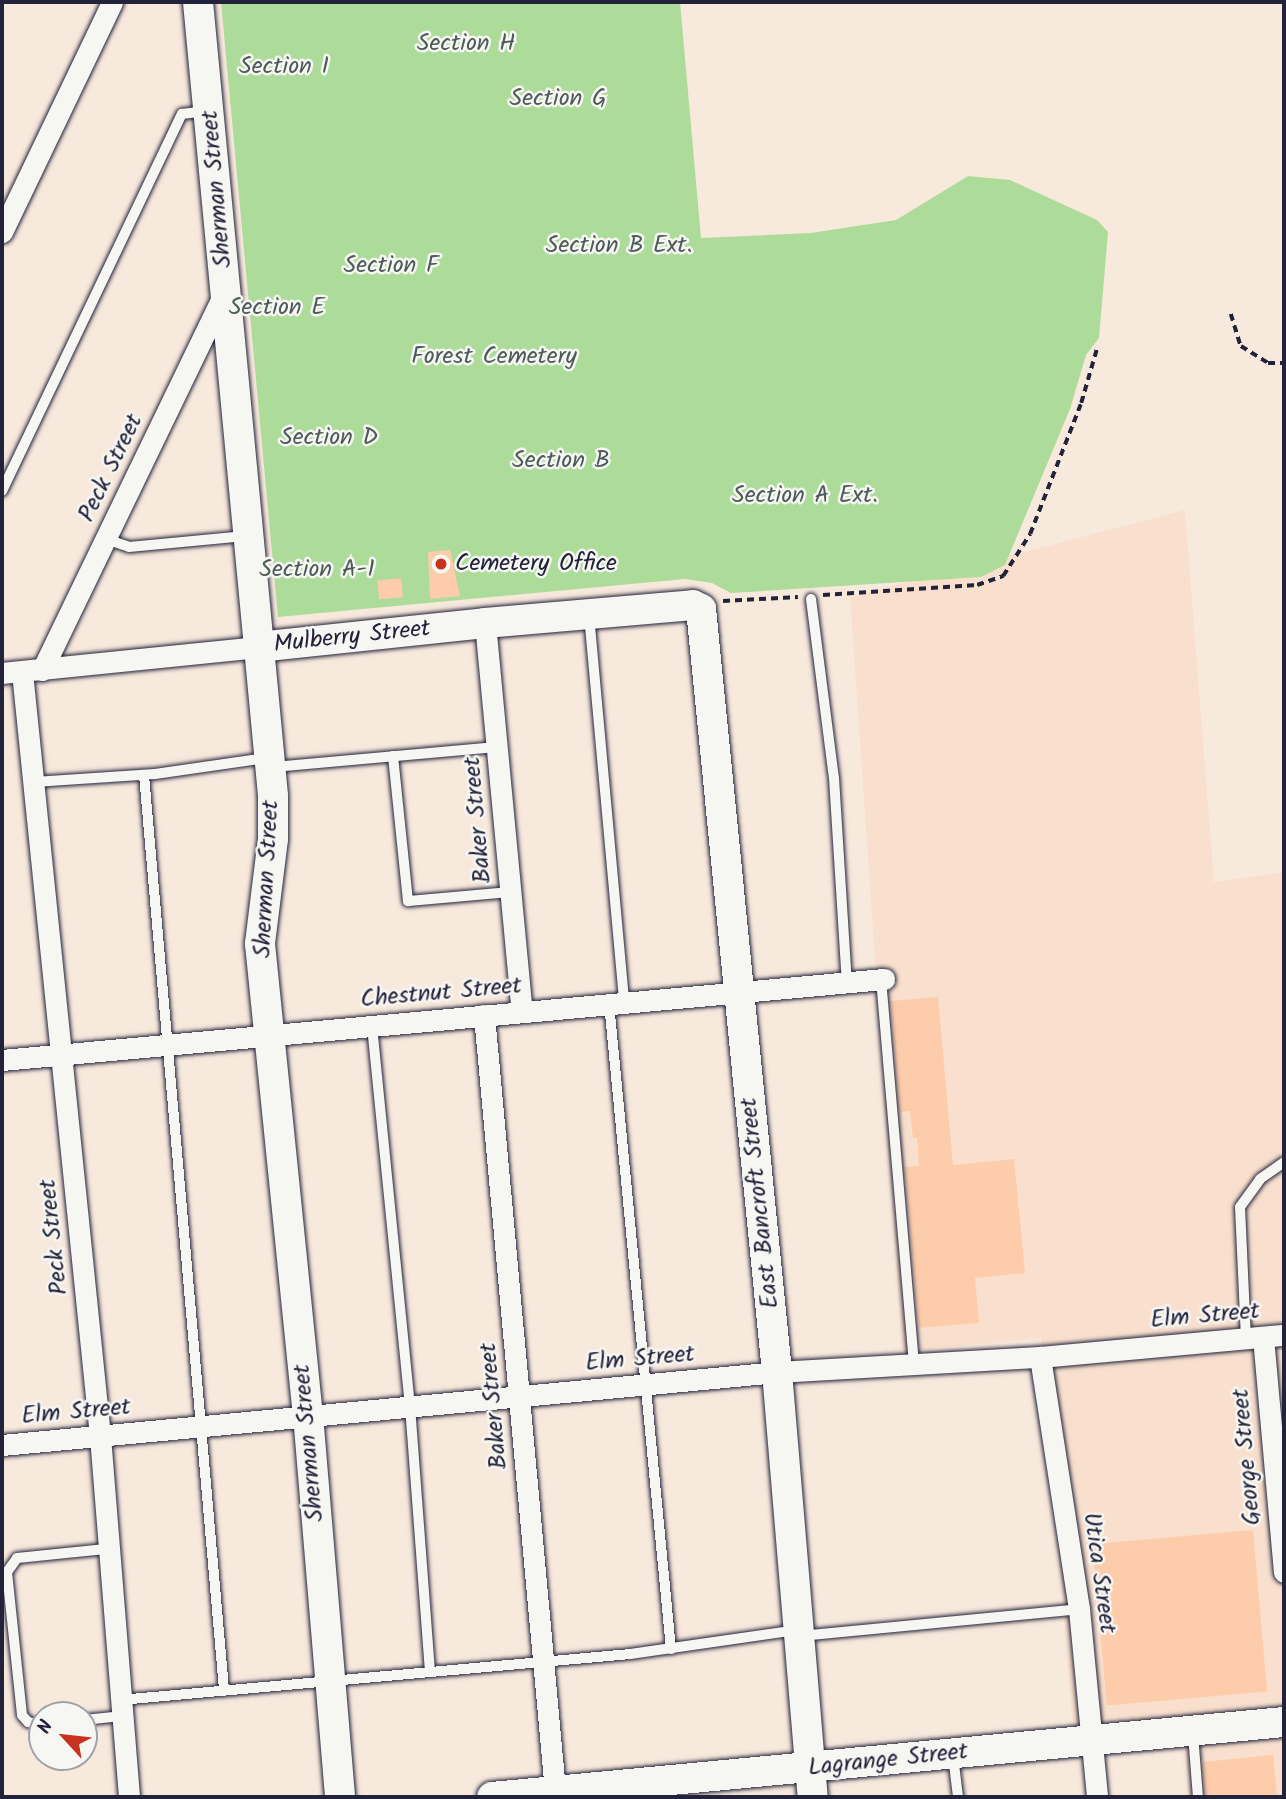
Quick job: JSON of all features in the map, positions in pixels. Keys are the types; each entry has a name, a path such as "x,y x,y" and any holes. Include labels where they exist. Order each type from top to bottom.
{"street":[{"path":"2,232 112,2"},
{"name":"Sherman Street","path":"198,2 269,762 273,839 260,944 267,1035 308,1415 340,1797"},
{"name":"Peck Street","path":"129,1797 106,1549 100,1436 22,672 106,539 226,288"},
{"name":"Mulberry Street","path":"22,672 485,623 712,605"},
{"name":"East Bancroft Street","path":"712,605 738,991 777,1372 812,1783"},
{"name":"Baker Street","path":"485,623 522,1012"},
{"name":"Chestnut Street","path":"2,1060 883,979"},
{"name":"Baker Street","path":"484,1015 555,1791"},
{"name":"Elm Street","path":"2,1445 777,1372 1040,1357 1284,1335"},
{"name":"George Street","path":"1254,1338 1284,1572"},
{"name":"Utica Street","path":"1040,1357 1079,1609 1097,1797"},
{"name":"Lagrange Street","path":"492,1797 555,1791 588,1793 695,1783 812,1783 953,1753 1284,1722"}],"lane":[{"path":"2,491 182,114 210,110"},
{"path":"106,539 130,547 248,536"},
{"path":"811,599 834,778 847,982"},
{"path":"589,615 617,1002 671,1650"},
{"path":"34,782 144,775 269,762 393,756 497,747"},
{"path":"393,756 408,901 511,892"},
{"path":"144,775 166,1045 203,1425 224,1690"},
{"path":"883,979 914,1364"},
{"path":"372,1026 410,1406 430,1671"},
{"path":"1254,1338 1240,1207 1260,1179 1284,1162"},
{"path":"28,1723 22,1715 7,1572 17,1558 106,1549"},
{"path":"98,1715 121,1708 224,1690 671,1650 798,1633 1079,1609"},
{"path":"1192,1729 1198,1797"},
{"path":"953,1753 958,1797"}],"path":[{"path":"1231,314 1241,346 1268,363 1284,363"},
{"path":"712,605 977,585 1003,576 1030,534 1081,403 1097,348"}],"shaded area":[{"path":"1185,510 1214,882 1284,872 1284,1797 1188,1797 1185,1742 1075,1751 1041,1338 902,1351 850,597"}],"green space":[{"name":"Forest Cemetery","path":"221,2 680,2 701,238 811,233 896,220 968,176 1010,180 1097,220 1108,232 1099,338 1086,355 1070,409 1005,565 981,577 731,593 712,583 685,579 278,617"}],"building":[{"name":"Cemetery Office","path":"450,550 460,596 430,599 428,552"},
{"path":"401,578 403,597 379,599 377,581"},
{"path":"938,997 953,1165 1014,1159 1025,1273 975,1278 979,1323 919,1328 905,1167 919,1166 917,1138 913,1138 910,1111 900,1112 891,1001"},
{"path":"1253,1530 1267,1691 1107,1705 1093,1544"},
{"path":"1273,1755 1277,1797 1206,1797 1203,1762"}],"place":[{"name":"Cemetery Office","path":"441,564"}],"park label":[{"name":"Section H","path":"466,44"},
{"name":"Section I","path":"284,67"},
{"name":"Section G","path":"558,99"},
{"name":"Section B Ext.","path":"619,246"},
{"name":"Section F","path":"391,266"},
{"name":"Section E","path":"277,308"},
{"name":"Section D","path":"329,438"},
{"name":"Section B","path":"561,461"},
{"name":"Section A Ext.","path":"805,496"},
{"name":"Section A-1","path":"317,570"}]}
